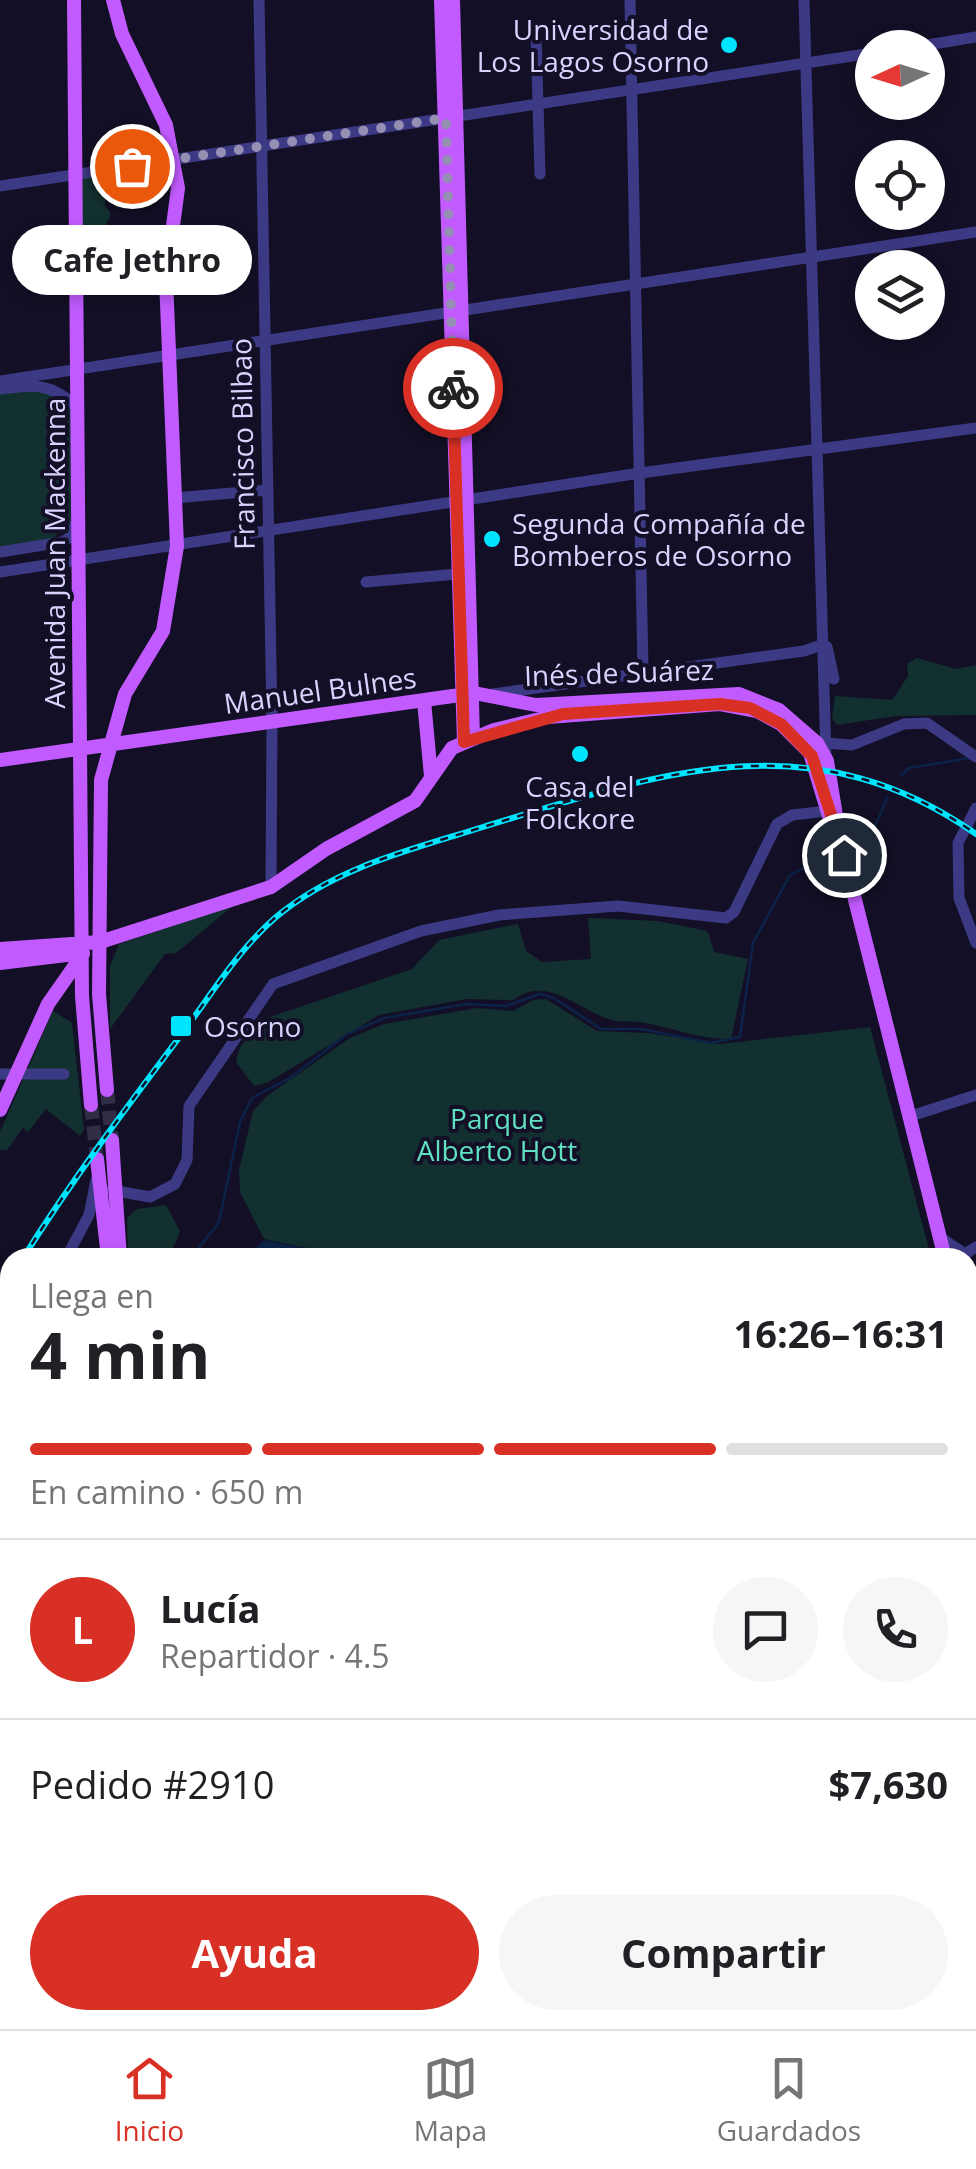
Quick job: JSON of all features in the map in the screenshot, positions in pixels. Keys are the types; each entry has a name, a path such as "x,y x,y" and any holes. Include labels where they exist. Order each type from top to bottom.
{"main road":[{"name":"Avenida Juan Mackenna","path":"74,0 82,1009 91,1105"},
{"path":"106,1090 100,796 108,744 125,694 163,630 178,546 166,279 178,213 174,160 166,125 126,44 113,0"},
{"path":"441,0 452,118"},
{"path":"453,0 452,118 468,740"},
{"path":"460,504 458,574 466,695"},
{"name":"Inés de Suárez","path":"448,753 494,730 563,714 728,693 764,702 797,724 827,761 842,848 943,1248"},
{"path":"1,956 84,948 271,887 328,848 412,802 448,753 435,751 431,731 436,712 466,695"},
{"name":"Manuel Bulnes","path":"0,760 466,695"},
{"name":"Inés de Suárez","path":"466,695 536,704 672,702 740,706 781,724 812,756 842,848"},
{"path":"424,700 431,777"},
{"path":"0,1110 48,1004 84,948"},
{"path":"48,1004 65,996 82,1009"},
{"path":"112,1140 119,1248"},
{"path":"98,1162 107,1248"}],"street":[{"name":"Francisco Bilbao","path":"259,0 272,722 271,887"},
{"path":"630,0 643,671"},
{"path":"804,0 827,761"},
{"path":"536,32 540,174"},
{"path":"945,43 976,38"},
{"path":"0,186 855,56"},
{"path":"0,381 976,232"},
{"path":"0,389 44,384 56,388 78,408"},
{"path":"0,572 460,504 640,473 976,428"},
{"path":"174,498 268,490"},
{"path":"0,552 62,542 69,538 78,516"},
{"path":"366,582 458,574"},
{"path":"824,644 832,660 834,679"},
{"name":"Manuel Bulnes","path":"466,695 804,651 824,644"},
{"path":"825,744 852,745 904,724 927,723 974,755"},
{"path":"976,808 958,842 960,898 976,943"},
{"path":"98,1162 103,1184 116,1192 144,1197 164,1193 180,1177 187,1160 186,1117 194,1096 274,984 421,931 499,914 618,906 726,918 734,912 777,824 792,815 827,810"},
{"path":"0,1074 64,1074"},
{"path":"911,1114 976,1095"},
{"path":"71,1248 86,1221 98,1162"},
{"path":"114,1174 123,1187 144,1197"},
{"path":"86,1221 103,1212 118,1220 144,1197"},
{"path":"940,1237 956,1248"}],"green space":[{"path":"139,166 128,184 119,179 104,204 111,214 100,238 76,239 76,175"},
{"path":"46,388 73,408 74,518 51,540 0,548 0,393"},
{"path":"917,658 956,669 976,665 976,715 896,716 837,725 832,718 835,696 892,700 908,676 907,664"},
{"path":"234,905 176,953 165,954 110,1029 110,966 119,944"},
{"path":"588,918 658,921 703,930 708,932 714,952 748,959 731,1039 615,1021 564,997 539,991 513,1000 467,999 379,1015 267,1083 254,1086 236,1062 240,1047 261,1020 412,969 439,940 518,924 526,951 542,962 591,959"},
{"name":"Parque Alberto Hott","path":"546,999 597,1031 648,1033 720,1044 870,1027 929,1248 307,1248 264,1239 240,1192 239,1170 253,1111 267,1096 350,1038 384,1024 477,1008 513,1011 533,1000"},
{"path":"53,1011 72,1023 84,1130 80,1136 46,1109 28,1132 23,1128 7,1150 0,1150 0,1132"},
{"path":"166,1205 180,1231 173,1248 128,1248 127,1218 137,1209"}],"water":[{"path":"264,1240 304,1248 255,1248"}],"waterway":[{"path":"901,776 909,768 970,758"},
{"path":"850,846 873,831 887,798"},
{"path":"199,1248 219,1222 240,1122 252,1098 290,1078 347,1034 384,1018 466,1004 506,1006 540,994 554,998 601,1029 641,1029 711,1043 740,1037 753,943 790,875 838,851"}],"tunnel":[{"path":"107,1090 112,1140"},
{"path":"91,1105 97,1159"}],"railway":[{"path":"30,1248 100,1145 249,944 299,900 349,873 428,844 610,789 732,767 793,767 853,777 914,798 976,834"}],"way so far":[{"path":"132,166 446,118 453,388"}],"place":[{"name":"Universidad de Los Lagos Osorno","path":"729,45"},
{"name":"Cafe Jethro","path":"132,166"},
{"name":"Segunda Compañía de Bomberos de Osorno","path":"492,539"},
{"name":"Casa del Folckore","path":"580,754"},
{"name":"Osorno","path":"181,1026"}],"route":[{"path":"453,388 464,742 494,730 563,714 720,704 750,708 781,724 812,756 844,855"}]}
